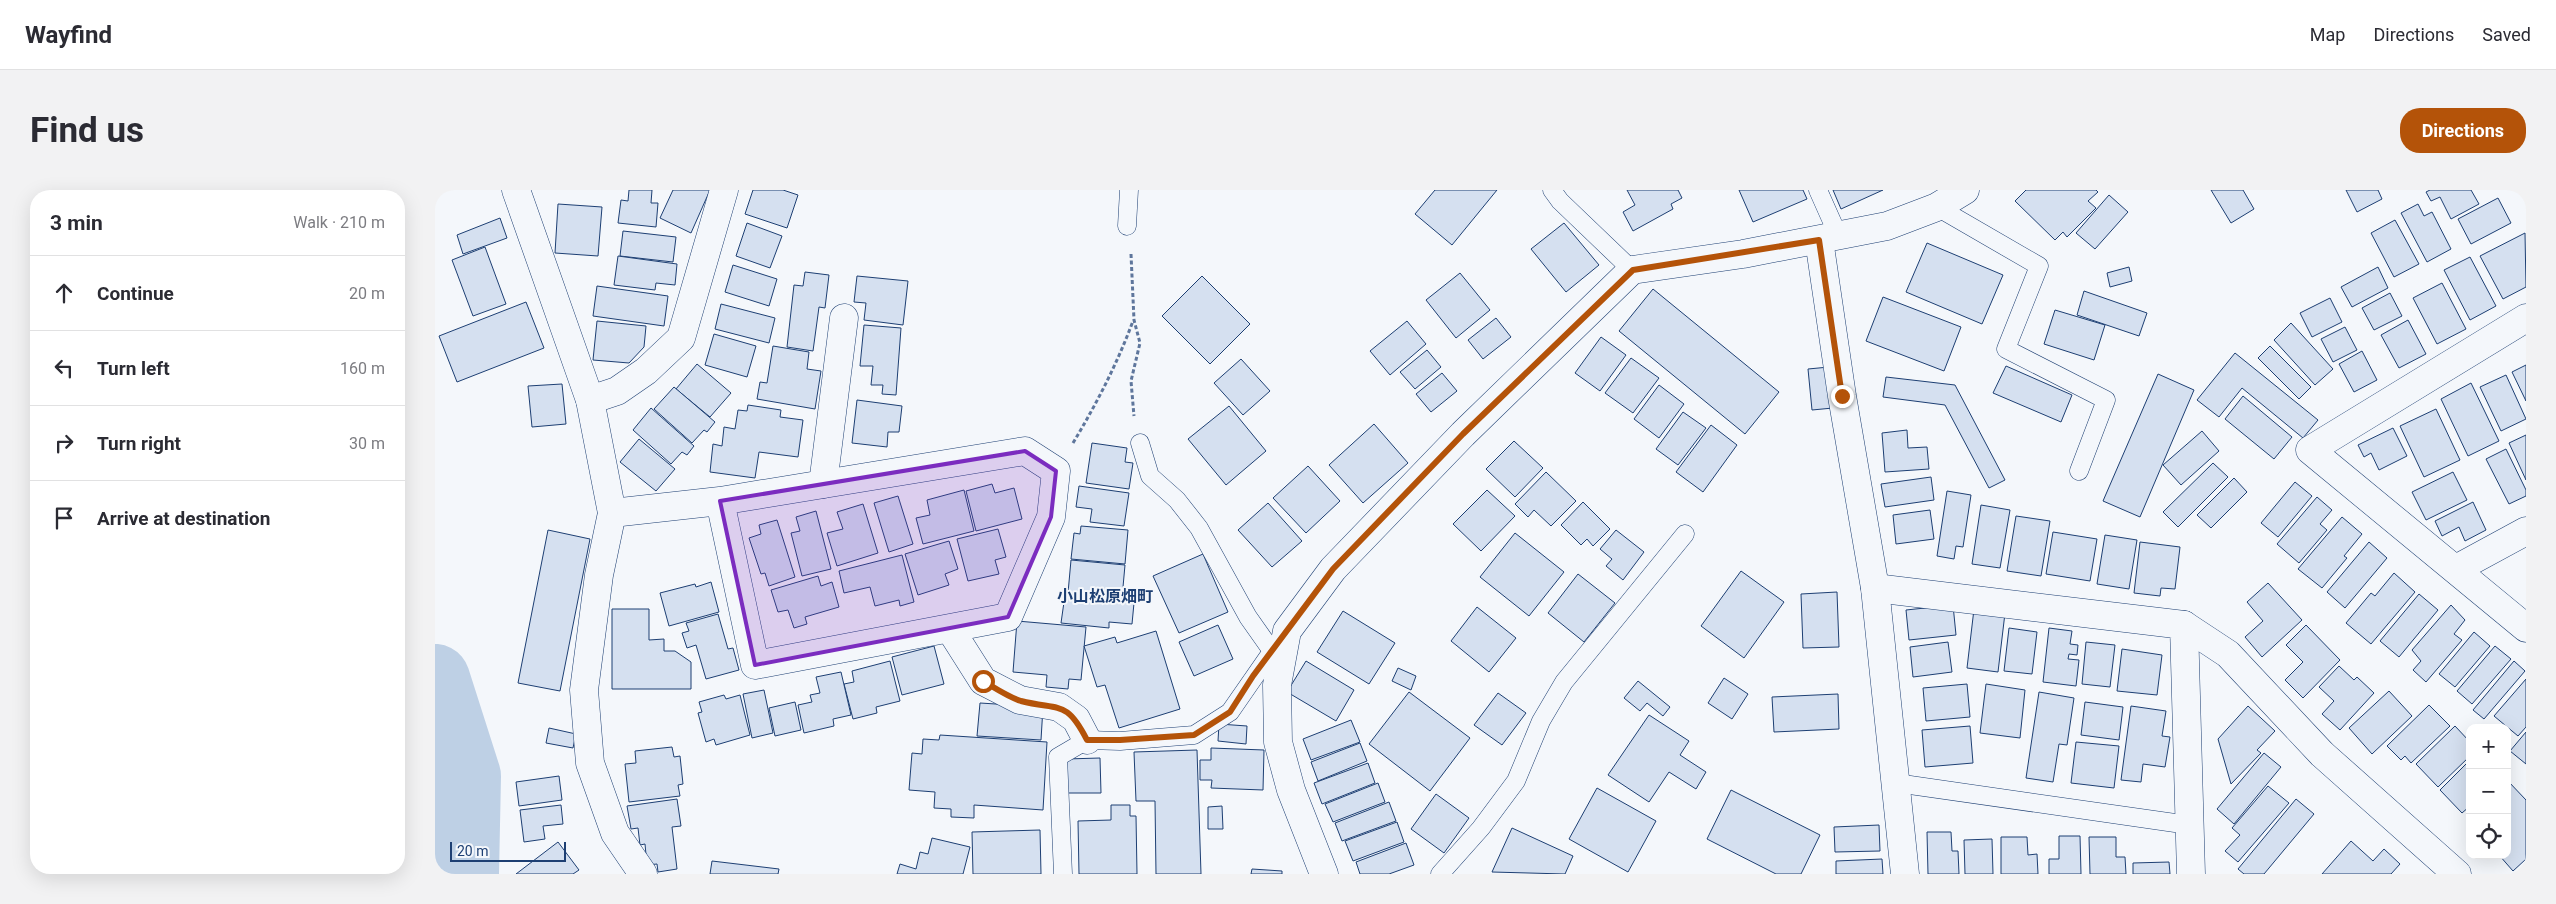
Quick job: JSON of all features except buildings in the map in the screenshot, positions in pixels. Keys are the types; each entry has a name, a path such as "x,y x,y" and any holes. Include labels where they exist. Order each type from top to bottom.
{"street":[{"path":"590,400 617,392 646,371 681,338 724,190"},
{"path":"1324,874 1291,790 1278,742 1277,685 1279,642 1333,569 1463,434 1633,270 1887,226 1937,207 1965,190"},
{"path":"524,192 590,400 612,513 599,575 584,690 590,763 615,833 643,874"},
{"path":"1829,237 1842,396 1875,588 1905,874"},
{"path":"823,484 844,318"},
{"path":"2526,318 2310,450 2526,628"},
{"path":"612,513 720,500 1025,451 1057,471 1051,517 1008,618 755,665 720,500"},
{"path":"2456,569 2526,531"},
{"path":"1875,588 2184,626 2228,654 2322,754 2457,874"},
{"path":"2184,626 2191,874"},
{"path":"950,629 983,681 1020,700 1059,707 1076,719 1087,740"}],"lane":[{"path":"1127,226 1129,190"},
{"path":"1552,190 1561,201 1633,270"},
{"path":"1818,190 1829,237"},
{"path":"1937,207 2039,266 2006,349 2106,400 2079,472"},
{"path":"1063,874 1058,757 1087,740 1120,740 1194,735 1230,712 1279,642 1248,617 1199,528 1177,500 1150,476 1140,443"},
{"path":"1440,874 1481,828 1516,781 1541,721 1564,682 1685,534"},
{"path":"1896,783 2189,825"}],"path":[{"path":"1127,226 1133,268 1134,320 1140,343 1131,381 1140,443"},
{"path":"1057,471 1099,400 1119,360 1134,320"}],"highlighted area":[{"path":"1025,451 1056,471 1051,517 1008,617 755,665 720,501"}],"shaded area":[{"path":"435,773 445,803 435,838"}],"waterway":[{"path":"435,679 466,776 464,874"}],"district":[{"name":"小山松原畑町","path":"1105,596"}],"route":[{"path":"983,681 1020,700 1059,707 1076,719 1087,740 1120,740 1194,735 1230,712 1253,676 1333,569 1463,434 1633,270 1743,254 1819,240 1842,396"}]}
